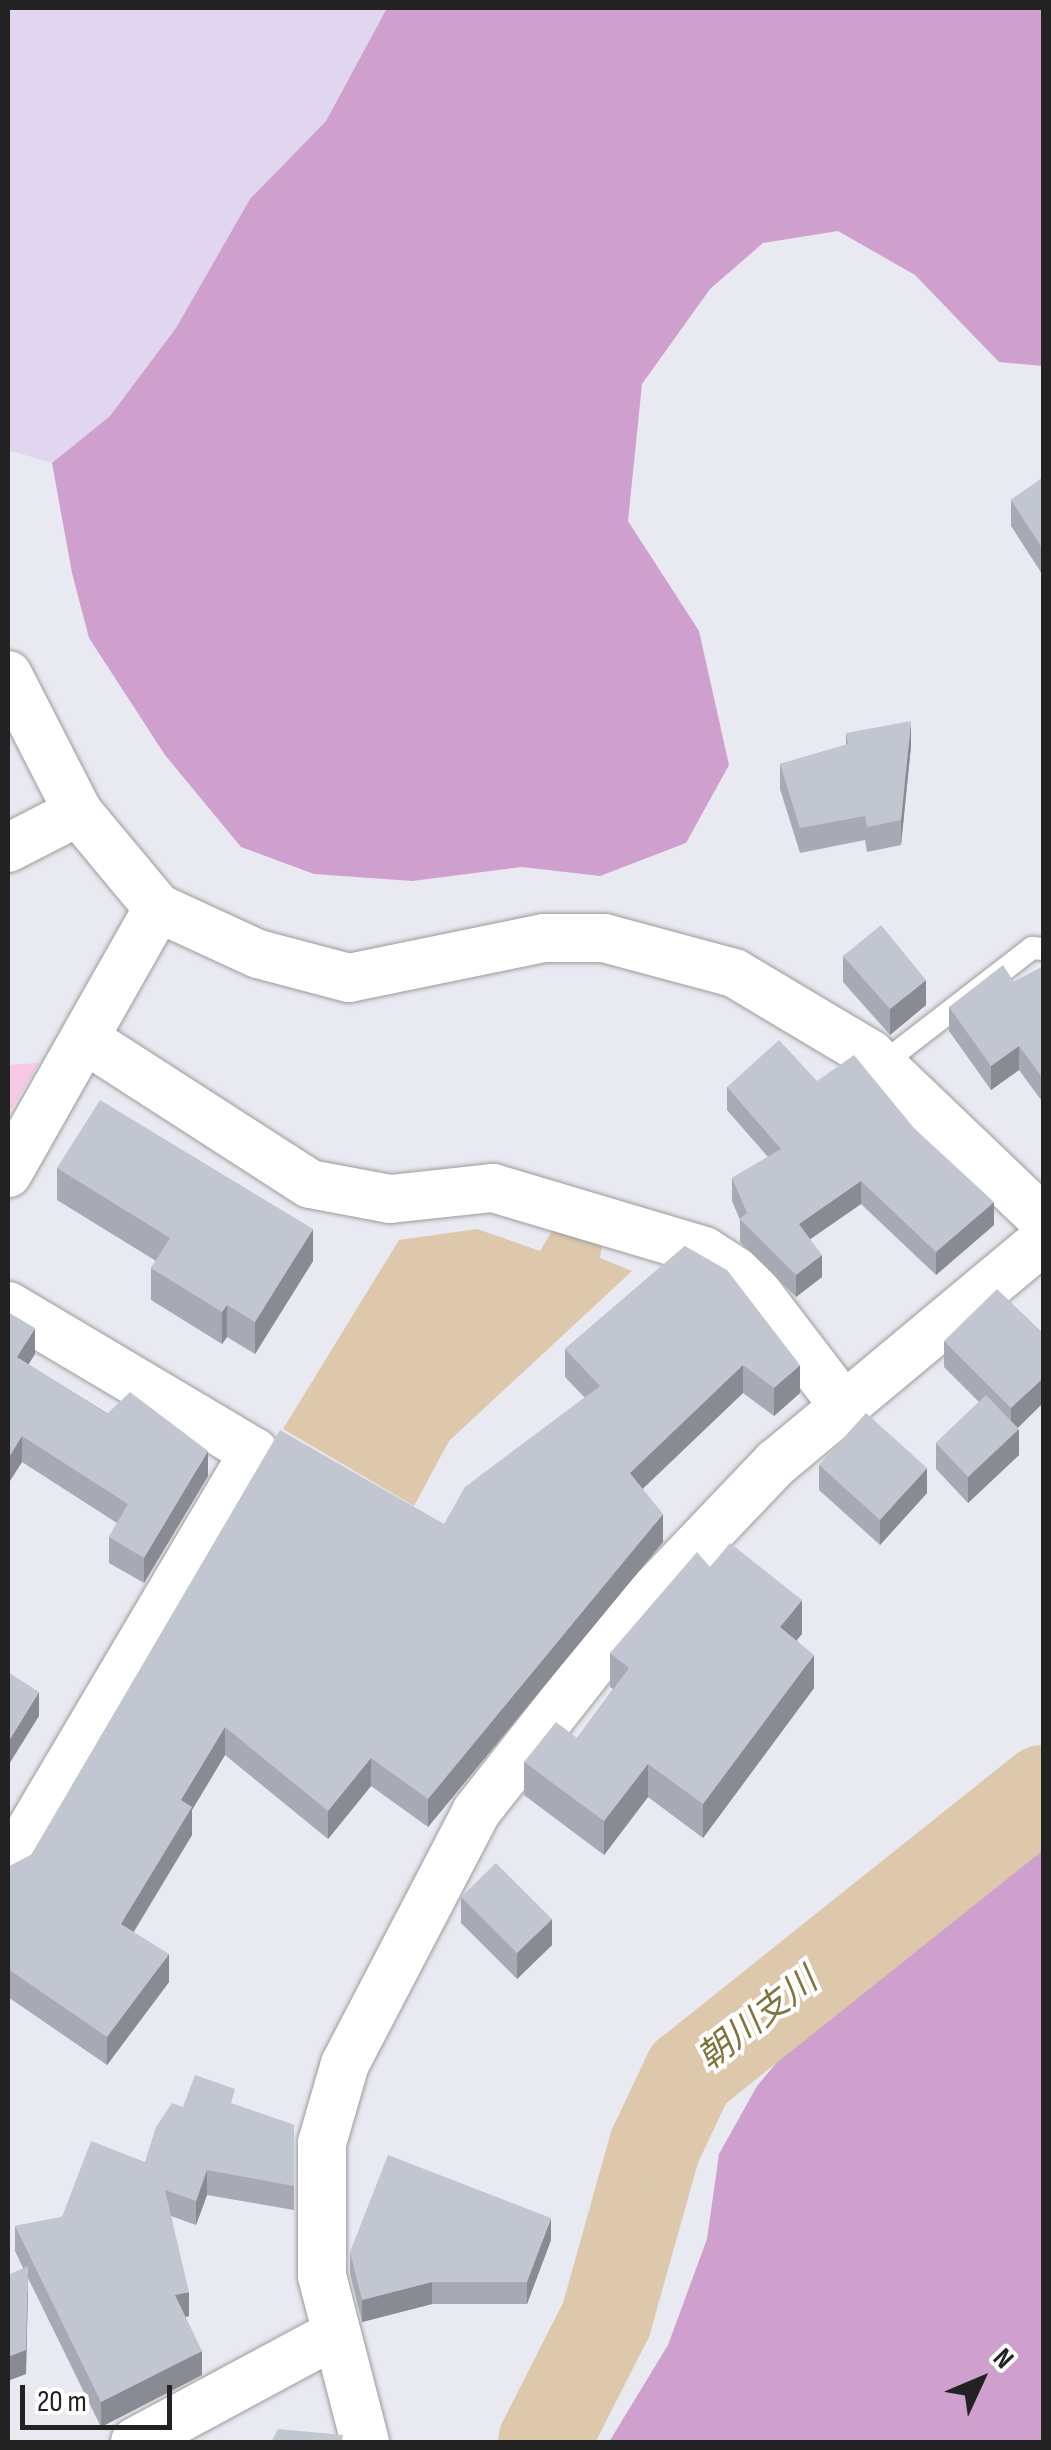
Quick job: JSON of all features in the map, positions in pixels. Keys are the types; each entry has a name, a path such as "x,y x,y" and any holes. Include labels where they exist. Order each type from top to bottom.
{"street":[{"path":"8,675 78,812 158,908 258,954 348,978 544,938 672,952 802,1006 882,1064 1044,1220"},
{"path":"8,848 78,812"},
{"path":"8,1173 88,1041 158,908"},
{"path":"88,1041 310,1184 390,1199 493,1188 704,1252 746,1278 844,1406"},
{"path":"365,2442 332,2336 319,2225 322,2143 345,2064 476,1812 632,1614 844,1406 1044,1240"},
{"path":"8,1306 254,1452 8,1868"},
{"path":"136,2442 332,2336"}],"lane":[{"path":"882,1064 1032,948 1044,949"}],"shaded area":[{"path":"8,8 387,8 326,121 250,199 176,328 110,416 52,463 8,450"},
{"path":"387,8 1043,8 1043,366 999,362 915,275 838,231 763,243 710,289 642,384 628,521 699,631 729,765 686,843 600,876 522,867 412,881 314,874 241,847 165,755 89,638 72,573 52,463 110,416 176,328 250,199 326,121"},
{"path":"39,1063 8,1115 8,1065"},
{"path":"477,1229 540,1251 553,1229 602,1245 600,1258 632,1271 449,1441 414,1506 283,1429 399,1240"},
{"path":"1043,1848 1043,2442 609,2442 668,2345 707,2239 719,2154 757,2086 828,2002"}],"building":[{"path":"1044,477 1044,551 1011,500"},
{"path":"911,721 901,820 867,827 865,816 800,828 780,764 848,744 846,733"},
{"path":"881,925 926,980 890,1009 843,956"},
{"path":"1003,965 1014,982 1044,966 1044,1080 1019,1046 991,1066 949,1007"},
{"path":"779,1040 817,1081 854,1055 914,1128 994,1202 936,1252 861,1181 799,1224 822,1255 796,1275 740,1219 747,1213 732,1178 781,1149 727,1087"},
{"path":"100,1100 313,1229 255,1322 227,1305 222,1312 151,1268 170,1238 57,1168"},
{"path":"685,1246 727,1270 800,1365 774,1388 743,1365 630,1473 663,1514 428,1799 371,1758 328,1811 225,1727 181,1800 192,1807 121,1924 169,1954 107,2037 8,1969 8,1867 31,1855 280,1430 444,1524 465,1487 600,1386 565,1349"},
{"path":"997,1289 1044,1334 1044,1377 1011,1408 944,1341"},
{"path":"8,1312 35,1328 17,1357 107,1414 130,1392 208,1451 144,1558 109,1537 128,1504 22,1436 8,1459"},
{"path":"986,1395 1019,1429 968,1477 936,1443"},
{"path":"866,1413 927,1468 880,1520 819,1465"},
{"path":"730,1543 802,1600 780,1627 814,1655 703,1804 648,1764 604,1821 524,1762 556,1722 577,1738 629,1668 610,1653 697,1552 710,1567"},
{"path":"8,1672 39,1692 8,1742"},
{"path":"496,1863 552,1919 517,1953 461,1897"},
{"path":"195,2075 235,2089 231,2103 294,2125 294,2186 207,2170 196,2201 165,2190 189,2292 175,2295 202,2351 101,2402 15,2226 62,2217 91,2141 145,2162 156,2127 172,2103 183,2107"},
{"path":"388,2155 551,2218 527,2282 432,2282 362,2300 350,2252"},
{"path":"28,2266 26,2350 8,2357 8,2275"},
{"path":"278,2429 343,2435 342,2442 271,2442"}],"waterway":[{"name":"朝川支川","path":"544,2442 606,2320 655,2146 689,2074 1044,1791"}]}
